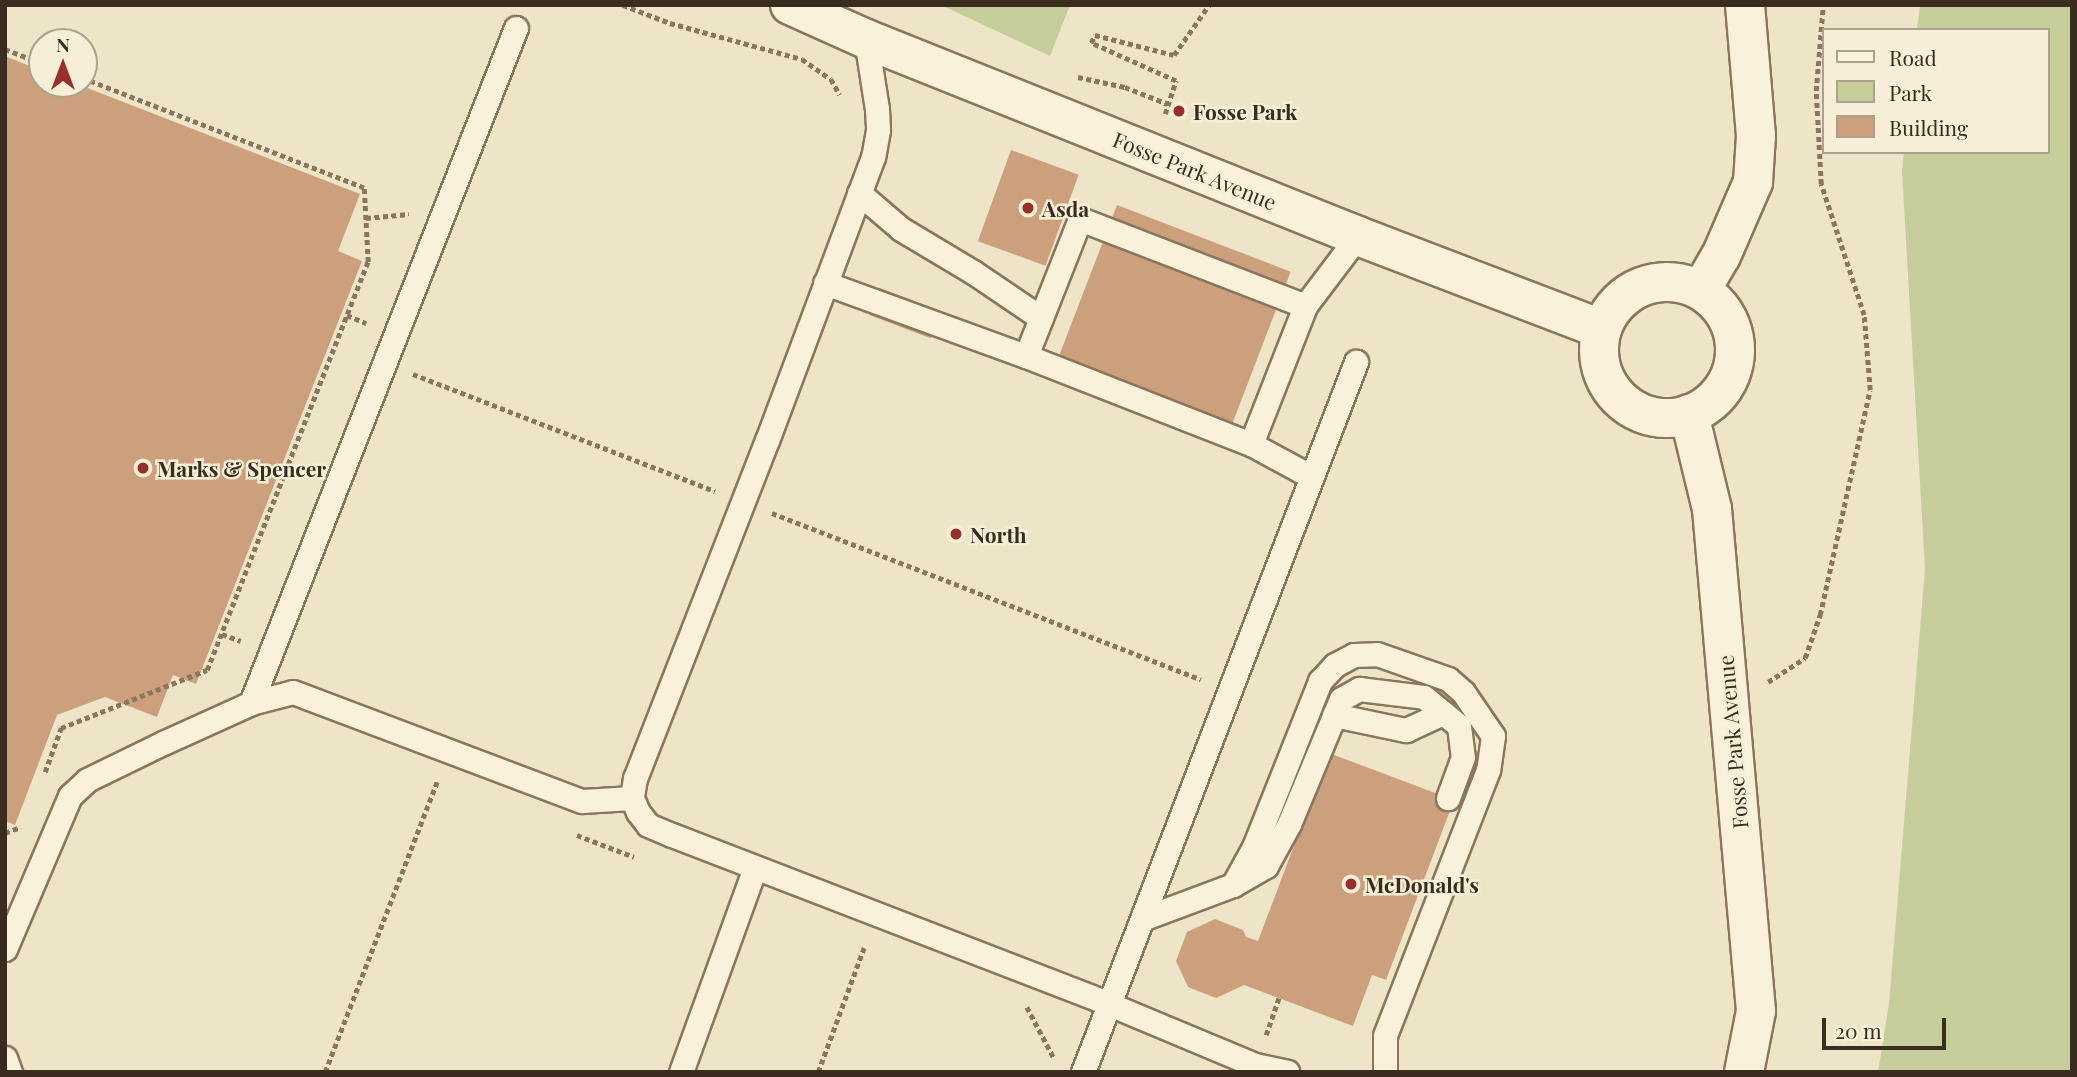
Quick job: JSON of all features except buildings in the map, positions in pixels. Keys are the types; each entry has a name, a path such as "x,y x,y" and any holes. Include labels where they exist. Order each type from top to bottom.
{"street":[{"name":"Fosse Park Avenue","path":"790,5 866,39 1357,236 1602,329"},
{"path":"1701,290 1721,256 1754,182 1756,136 1745,5"},
{"path":"1672,283 1701,290 1718,305 1730,324 1735,345 1733,367 1724,388 1709,404 1689,414 1668,419 1646,415 1627,405 1612,390 1602,372 1599,350 1602,329 1611,311 1625,297 1643,287 1672,283"},
{"name":"Fosse Park Avenue","path":"1689,414 1712,509 1756,1011 1744,1072"}],"lane":[{"path":"251,704 516,28"},
{"path":"866,39 878,130 873,157 635,778 632,799 648,825 1109,1004 1255,1065 1287,1072"},
{"path":"859,193 901,229 973,272 1041,318"},
{"path":"1026,356 1080,219 1305,306"},
{"path":"1251,444 1305,306 1357,236"},
{"path":"825,283 1026,356 1251,444 1312,477"},
{"path":"1083,1072 1356,362"},
{"path":"1233,885 1254,847 1320,681 1335,665 1354,655 1377,654 1448,679 1463,692 1493,736 1488,770 1385,1036 1385,1072"},
{"path":"1142,919 1233,885 1266,866 1278,848 1341,699 1359,689 1424,696 1459,726 1463,757 1448,798"},
{"path":"5,949 70,796 88,780 251,704 293,692 582,801 632,799"},
{"path":"1334,715 1406,730 1443,712"},
{"path":"681,1072 755,868"},
{"path":"1395,957 1405,981"},
{"path":"5,1058 10,1072"}],"path":[{"path":"623,5 670,23 802,60 831,79 843,99"},
{"path":"1152,152 1176,81 1091,43 1096,34 1174,55 1209,5"},
{"path":"1728,692 1773,681 1805,658 1820,615 1870,390 1864,315 1821,184 1816,91 1823,5"},
{"path":"5,49 28,58"},
{"path":"43,779 61,728 207,670 368,262 364,188 98,84"},
{"path":"347,315 377,328 406,372 1230,690"},
{"path":"47,768 88,780"},
{"path":"425,776 450,786"},
{"path":"325,1072 438,781"},
{"path":"5,833 27,824"},
{"path":"565,831 641,860"},
{"path":"853,941 877,950"},
{"path":"818,1072 865,945"},
{"path":"1026,1006 1038,976"},
{"path":"1014,1002 1026,1006 1059,1068"}],"green space":[{"path":"941,5 1070,5 1050,56"},
{"path":"1920,5 2072,5 2072,1072 1878,1072 1889,1004 1925,569 1902,171 1904,154 2049,154 2049,28 1917,28"}],"place":[{"name":"Fosse Park","path":"1179,111"},
{"name":"Asda","path":"1028,208"},
{"name":"Marks & Spencer","path":"143,468"},
{"name":"North","path":"956,534"},
{"name":"McDonald's","path":"1351,884"}]}
